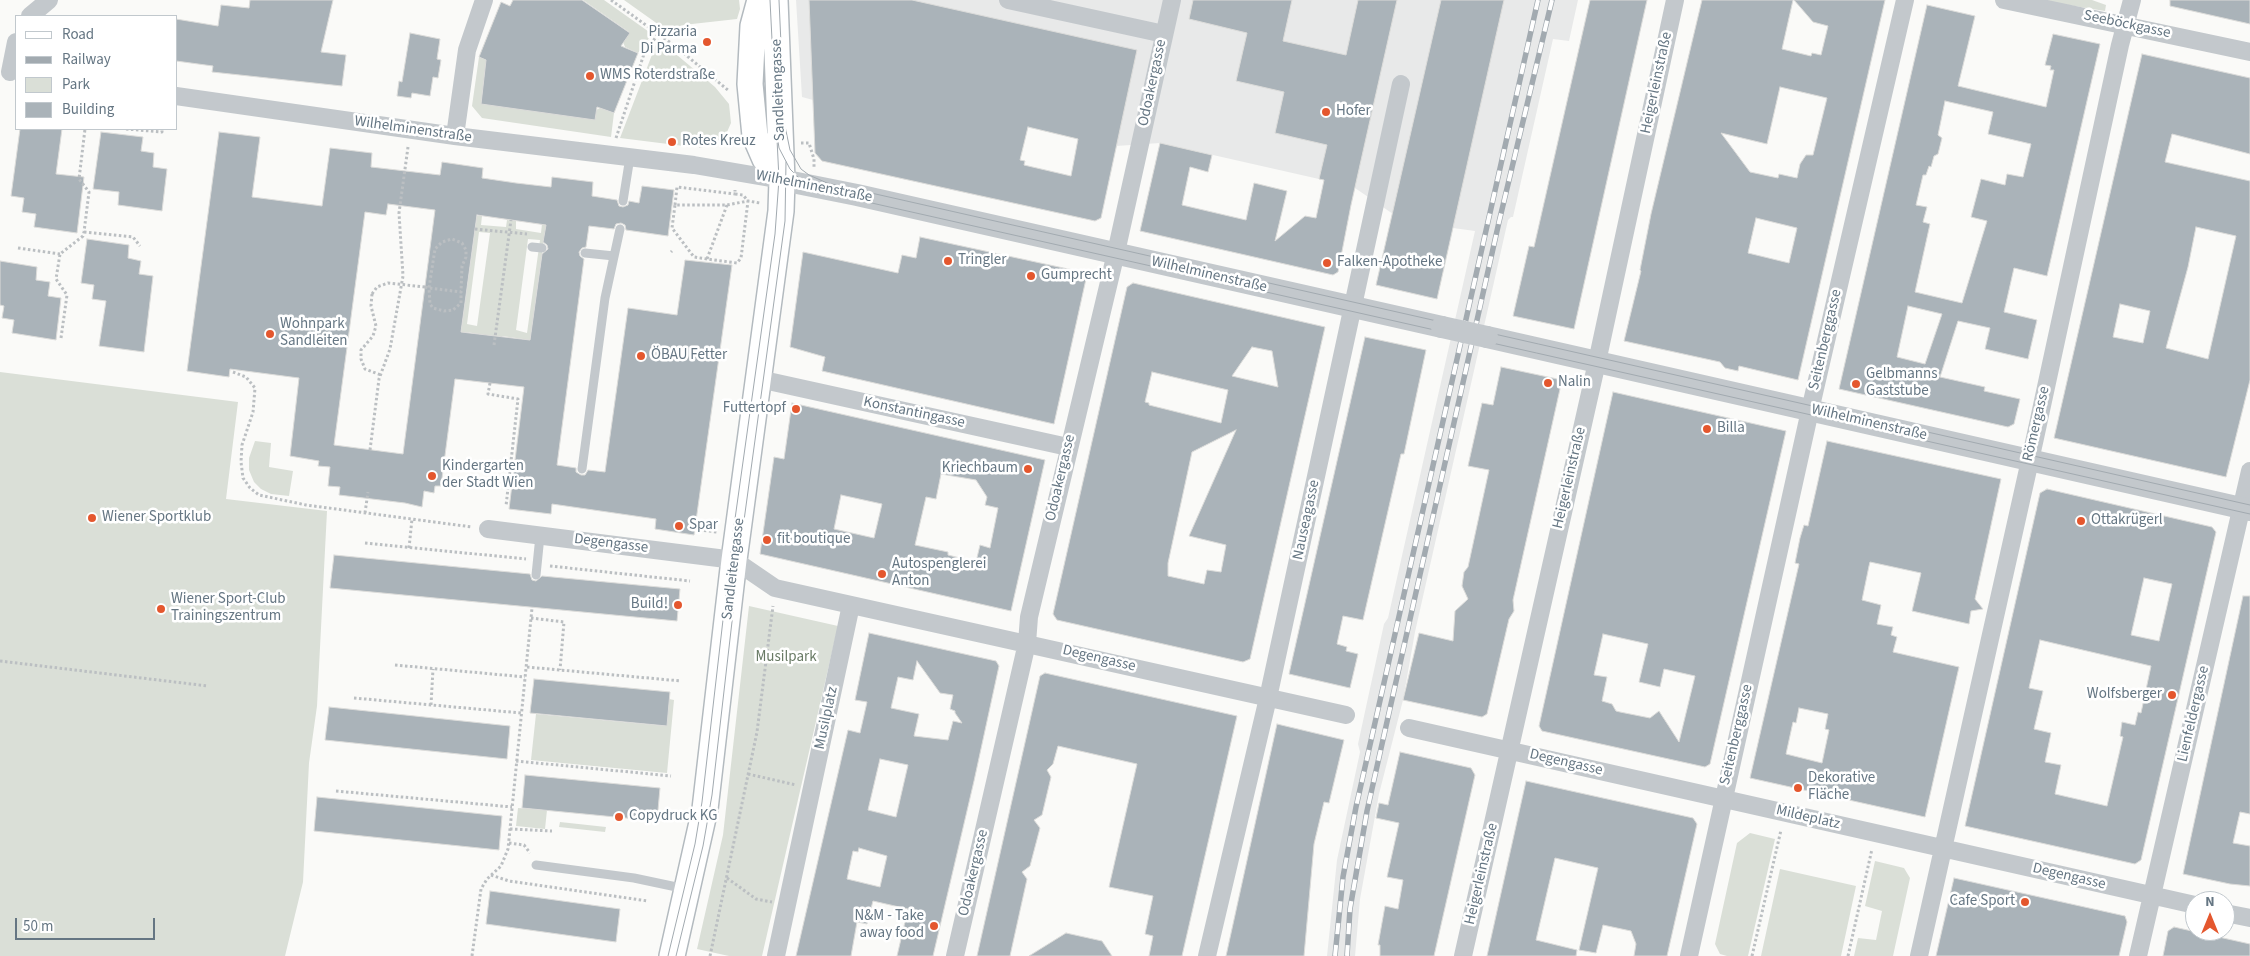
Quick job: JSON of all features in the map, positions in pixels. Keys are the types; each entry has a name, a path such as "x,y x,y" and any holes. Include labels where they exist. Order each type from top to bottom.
{"main road":[{"name":"Sandleitengasse","path":"760,0 753,26 750,74 755,136 765,159 782,180"},
{"name":"Sandleitengasse","path":"672,956 698,845 709,780 734,560 781,212 782,180 775,0"}],"street":[{"path":"31,15 49,0"},
{"path":"455,136 467,50 484,0"},
{"path":"1008,0 1164,34"},
{"name":"Odoakergasse","path":"955,956 1027,642 1029,617 1068,447 1116,254 1172,0"},
{"name":"Heigerleinstraße","path":"1463,956 1597,362 1675,0"},
{"name":"Seitenberggasse","path":"1723,798 1905,0"},
{"name":"Seeböckgasse","path":"2004,0 2126,24 2250,52"},
{"name":"Römergasse","path":"1943,849 2120,45 2132,0"},
{"path":"9,72 15,46"},
{"name":"Nauseagasse","path":"1207,956 1268,698 1401,84"},
{"name":"Wilhelminenstraße","path":"178,96 455,136 630,157 782,180 1488,337 2246,509"},
{"name":"Konstantingasse","path":"759,379 1068,447"},
{"name":"Lienfeldergasse","path":"2138,956 2246,509 2250,471"},
{"name":"Degengasse","path":"488,529 734,560"},
{"path":"734,560 775,588 851,605"},
{"name":"Degengasse","path":"851,605 1027,642 1346,715"},
{"name":"Musilplatz","path":"776,956 851,605"},
{"name":"Degengasse","path":"1409,728 1723,798"},
{"path":"1689,956 1723,798"},
{"name":"Mildeplatz","path":"1723,798 1943,849"},
{"path":"1919,956 1943,849"},
{"name":"Degengasse","path":"1943,849 2185,903"},
{"path":"2235,914 2250,918"}],"lane":[{"path":"624,201 630,157"},
{"path":"582,469 605,298 620,230"},
{"path":"532,247 542,248"},
{"path":"585,253 614,256"},
{"path":"536,575 540,536"},
{"path":"536,865 634,878 688,889"}],"path":[{"path":"611,0 721,82 730,92"},
{"path":"615,140 644,54 658,34"},
{"path":"370,450 380,375 390,349 402,276 400,213 410,129"},
{"path":"61,338 67,295 56,279 60,254 83,236 84,232 88,192 79,179 85,130"},
{"path":"138,130 162,132 162,130"},
{"path":"735,194 677,187 672,228 694,258 736,263 740,258 748,201"},
{"path":"675,205 738,204"},
{"path":"707,259 727,205"},
{"path":"494,345 512,220"},
{"path":"475,229 536,235"},
{"path":"84,232 133,237 140,246"},
{"path":"452,240 462,243 466,250 466,257 462,266 461,292 461,303 458,307 444,311 433,308 430,304 427,288 435,249 442,242 452,240"},
{"path":"18,248 60,254"},
{"path":"380,375 364,369 361,358 361,350 373,336 376,326 370,302 372,294 377,287 388,283 461,292"},
{"path":"233,372 246,377 255,388 253,412 242,445 241,462 243,478 250,488 259,495 365,514 488,529"},
{"path":"490,383 488,394 518,399 506,506"},
{"path":"365,514 368,492"},
{"path":"409,548 412,519"},
{"path":"364,543 690,581"},
{"path":"710,956 756,732 775,588"},
{"path":"472,956 481,889 506,858 509,843 532,608"},
{"path":"531,618 564,622 560,670"},
{"path":"0,661 208,686"},
{"path":"395,665 525,677"},
{"path":"527,667 681,681"},
{"path":"431,705 433,669"},
{"path":"354,698 521,713"},
{"path":"516,761 671,776"},
{"path":"748,774 812,789"},
{"path":"336,790 512,807"},
{"path":"1752,956 1785,812"},
{"path":"510,829 552,831"},
{"path":"1848,956 1876,834"},
{"path":"509,843 524,845 536,865"},
{"path":"491,876 509,881 648,901"},
{"path":"727,878 756,899 787,904"}],"shaded area":[{"path":"796,0 1578,0 1569,41 1553,39 1513,217 1508,220 1415,632 1403,700 1379,794 1360,899 1355,956 1327,956 1337,860 1360,752 1358,744 1384,624 1388,618 1475,231 1453,228 1393,214 1355,188 1319,179 1160,143 1116,146 1011,124 994,199 871,172 813,100 802,97"}],"green space":[{"path":"583,0 604,0 652,34 638,53 625,47 623,42 629,32"},
{"path":"624,0 739,0 740,9 737,19 683,25 676,37"},
{"path":"2037,0 2092,0 2106,5 2105,11"},
{"path":"658,39 715,87 729,104 731,123 727,132 713,145 699,148 699,141 685,140 684,146 676,145 675,141 669,141 668,144 620,138"},
{"path":"479,57 489,61 485,71 481,104 596,110 600,108 614,113 611,137 482,118 472,106"},
{"path":"477,216 482,216 481,225 506,227 507,220 516,221 516,229 541,233 542,224 546,225 530,340 502,336 500,345 491,336 466,332 464,341 460,340","holes":["479,232 490,233 477,326 467,324","528,239 540,240 527,333 516,330"]},
{"name":"Wiener Sport-Club Trainingszentrum","path":"0,372 238,402 226,499 327,511 317,706 309,763 303,882 285,956 0,956"},
{"path":"255,441 271,443 269,467 293,471 289,496 271,494 261,489 254,482 249,470 249,458"},
{"name":"Musilpark","path":"749,606 838,626 762,956 729,956 697,949 723,835"},
{"path":"669,699 674,700 667,773 531,760 536,714 666,726"},
{"path":"518,808 547,810 545,829 516,826"},
{"path":"560,822 606,827 605,832 559,827"},
{"path":"1750,833 1775,839 1748,956 1727,956 1720,954 1715,944 1737,843"},
{"path":"1875,861 1904,868 1910,878 1893,956 1854,956 1858,938 1876,940 1882,911 1865,906"},
{"path":"1780,869 1856,886 1841,956 1761,956"}],"building":[{"path":"250,0 333,0 321,52 346,55 342,86 212,72 213,66 178,61 178,19 218,26 221,5 249,8"},
{"path":"513,0 582,0 630,33 621,46 638,53 614,113 597,107 595,120 481,104 486,60 479,57 501,2 510,6"},
{"path":"809,0 912,0 1137,50 1101,218 1095,221 822,161 815,153","holes":["1028,127 1078,139 1071,176 1024,165 1025,161 1020,160"]},
{"path":"1193,0 1292,0 1283,41 1346,55 1358,0 1397,0 1338,272 1333,275 1140,231 1160,143 1212,155 1208,172 1190,167 1182,205 1246,220 1254,183 1287,191 1275,241 1305,216 1316,218 1324,180 1319,179 1327,145 1275,133 1284,92 1236,81 1247,33 1189,19"},
{"path":"1441,0 1504,0 1437,299 1376,285"},
{"path":"1590,0 1647,0 1574,329 1513,316 1529,246 1534,247"},
{"path":"1702,0 1793,0 1782,49 1811,56 1812,53 1821,55 1828,26 1813,22 1794,0 1885,0 1798,380 1739,366 1738,371 1725,368 1720,362 1624,341 1641,271 1651,214","holes":["1780,87 1827,98 1813,155 1806,155 1800,164 1797,178 1779,174 1778,178 1750,172 1721,133 1767,144","1756,218 1797,228 1789,263 1748,253"]},
{"path":"2170,0 2250,0 2250,24 2170,6"},
{"path":"1927,5 1975,16 1958,86 2046,107 2054,70 2050,70 2051,66 2045,65 2053,34 2100,44 2047,276 2014,268 2004,312 2037,320 2028,359 1985,349 1990,328 1958,321 1940,377 1985,387 1984,391 2020,399 2014,424 2008,427 1839,389","holes":["1945,101 1993,112 1988,134 2031,144 2023,177 2007,174 2005,185 1981,179 1971,217 1987,221 1962,303 1915,292 1930,224 1923,222 1927,207 1916,205 1923,175 1926,175 1929,166 1931,167 1934,156 1938,154 1942,138 1938,135","1908,306 1942,314 1925,364 1897,357"]},
{"path":"410,33 440,39 437,59 441,60 438,78 433,77 430,96 412,93 411,98 397,96 399,81 402,82"},
{"path":"2142,54 2250,78 2250,154 2172,134 2165,162 2250,181 2250,380 2226,477 2054,438","holes":["2196,227 2236,236 2208,359 2166,348 2188,267","2120,304 2150,311 2143,343 2113,337"]},
{"path":"20,130 62,130 56,174 84,177 77,233 34,227 36,214 22,212 24,198 11,196"},
{"path":"101,132 143,137 141,151 154,153 153,167 167,169 162,211 118,205 119,192 93,189"},
{"name":"Wohnpark Sandleiten","path":"219,132 260,137 252,197 322,206 330,148 372,153 371,167 440,175 442,162 483,168 482,178 516,183 551,187 552,177 593,182 592,196 617,200 619,206 623,207 628,205 629,201 639,203 642,186 674,190 668,236 626,230 625,225 621,223 616,224 614,229 589,226 586,247 582,248 579,252 580,256 584,259 557,465 576,468 576,472 581,475 585,475 588,470 605,472 628,308 677,315 685,260 732,265 694,535 655,529 656,519 552,504 551,514 509,509 524,387 455,379 441,486 435,486 434,493 424,491 422,507 405,503 339,495 340,487 328,486 330,467 318,466 319,461 290,456 299,378 230,369 229,377 187,371","holes":["388,204 435,210 403,454 334,445 365,212 386,215","477,215 546,225 543,242 547,245 548,249 542,254 530,340 461,332"]},
{"path":"920,237 1082,272 1086,279 1054,424 822,371 825,357 790,347 803,252 898,273 902,255 916,258"},
{"path":"87,239 129,245 128,258 141,261 139,274 153,276 144,352 99,346 106,301 92,299 94,285 81,283"},
{"path":"0,261 37,267 36,280 50,282 48,296 61,298 56,340 12,333 14,320 2,318 4,306 0,305"},
{"path":"1133,283 1325,327 1250,659 1243,662 1057,620 1053,614 1127,287","holes":["1252,347 1272,351 1278,387 1232,376","1152,372 1228,390 1221,423 1149,405 1149,403 1145,402","1236,430 1189,536 1226,545 1221,572 1207,570 1204,584 1168,576 1168,563 1192,452"]},
{"path":"1365,337 1426,350 1404,454 1401,454 1363,620 1343,616 1337,644 1347,647 1346,651 1358,654 1350,688 1289,674"},
{"path":"1501,367 1562,380 1513,600 1514,611 1509,619 1487,714 1482,717 1403,700 1419,633 1453,641 1455,611 1468,599 1462,586 1464,572 1468,567 1489,470 1468,466 1482,403 1493,405"},
{"path":"1613,392 1786,431 1710,764 1705,767 1542,731 1539,726","holes":["1603,634 1648,644 1639,682 1660,687 1664,669 1695,676 1679,742 1659,711 1650,718 1616,711 1612,704 1602,701 1607,677 1594,675"]},
{"path":"792,403 1045,460 1011,611 760,554 774,457 784,459","holes":["941,474 976,480 987,497 985,505 998,508 990,548 980,545 976,562 948,555 948,552 915,545 926,497 936,499","841,495 882,504 874,538 834,529"]},
{"path":"1827,441 2001,479 1975,599 1983,609 1971,611 1969,624 1912,611 1921,573 1870,562 1869,566 1862,600 1881,605 1877,624 1893,627 1891,635 1897,637 1893,652 1959,667 1925,817 1750,778 1799,564 1795,563 1800,538 1804,525 1808,526","holes":["1799,708 1828,714 1825,729 1829,730 1822,763 1786,754 1793,722 1796,723"]},
{"path":"2047,489 2212,527 2216,532 2141,860 2135,864 1965,826 2040,493","holes":["2144,578 2172,584 2159,641 2131,635","2040,640 2151,666 2141,713 2138,712 2135,725 2122,722 2120,736 2123,737 2107,806 2055,794 2061,765 2045,762 2051,733 2034,729 2043,691 2029,688"]},
{"path":"334,555 530,574 532,580 536,581 542,576 680,589 677,621 330,588"},
{"path":"2243,596 2250,596 2250,814 2240,812 2233,843 2250,846 2250,886 2230,884 2183,874"},
{"path":"869,633 996,661 999,666 933,956 897,956 908,909 873,901 867,924 857,922 851,956 796,956 848,730 860,733 867,702 855,700","holes":["917,661 940,693 953,695 950,709 955,711 962,723 953,721 948,740 914,736 919,714 891,708 898,677 913,680","880,759 908,765 896,817 868,810","859,848 887,856 880,887 847,879 853,851 858,852"]},
{"path":"1045,673 1237,716 1182,956 1149,956 1153,936 1145,934 1153,896 1109,887 1137,764 1058,746 1053,764 1047,770 1051,777 1042,815 1034,820 1040,828 1030,866 1022,872 1027,879 1010,956 977,956 1040,676"},
{"path":"534,679 670,692 667,726 530,713"},
{"path":"329,707 510,726 507,759 325,740"},
{"path":"1277,724 1344,740 1329,803 1324,802 1314,844 1304,956 1226,956"},
{"path":"1400,752 1471,768 1475,775 1434,956 1380,956 1380,945 1378,945 1385,906 1398,909 1403,880 1387,877 1399,823 1376,818 1379,803 1388,805"},
{"path":"525,775 660,788 657,821 522,808"},
{"path":"1526,781 1693,818 1697,824 1667,956 1634,956 1636,944 1631,931 1603,925 1596,953 1579,950 1598,868 1555,858 1536,940 1577,950 1576,956 1487,956"},
{"path":"317,797 502,816 499,850 314,831"},
{"path":"1954,878 2125,916 2127,922 2119,956 1936,956"},
{"path":"490,891 620,909 616,942 486,924"},
{"path":"2174,927 2185,929 2185,941 2235,941 2250,944 2250,956 2163,956 2168,931"},
{"path":"1066,933 1102,941 1112,956 1029,956"}],"tram line":[{"path":"668,956 695,844 702,802 733,533 775,234 779,179 770,0"},
{"path":"779,0 785,132"},
{"path":"785,126 790,150 801,169 827,183 2250,505"},
{"path":"776,128 779,148 790,169 804,183 823,192 2250,514"},
{"path":"676,956 703,846 712,795 742,535 785,221 786,162"}],"railway":[{"path":"1335,956 1343,877 1356,807 1538,0"},
{"path":"1347,956 1350,909 1367,811 1499,222 1552,0"}],"place":[{"name":"Pizzaria Di Parma","path":"707,42"},
{"name":"WMS Roterdstraße","path":"590,76"},
{"name":"Hofer","path":"1326,112"},
{"name":"Rotes Kreuz","path":"672,142"},
{"name":"Tringler","path":"948,261"},
{"name":"Falken-Apotheke","path":"1327,263"},
{"name":"Gumprecht","path":"1031,276"},
{"name":"Wohnpark Sandleiten","path":"270,334"},
{"name":"ÖBAU Fetter","path":"641,356"},
{"name":"Nalin","path":"1548,383"},
{"name":"Gelbmanns Gaststube","path":"1856,384"},
{"name":"Futtertopf","path":"796,409"},
{"name":"Billa","path":"1707,429"},
{"name":"Kriechbaum","path":"1028,469"},
{"name":"Kindergarten der Stadt Wien","path":"432,476"},
{"name":"Wiener Sportklub","path":"92,518"},
{"name":"Ottakrügerl","path":"2081,521"},
{"name":"Spar","path":"679,526"},
{"name":"fit boutique","path":"767,540"},
{"name":"Autospenglerei Anton","path":"882,574"},
{"name":"Build!","path":"678,605"},
{"name":"Wiener Sport-Club Trainingszentrum","path":"161,609"},
{"name":"Wolfsberger","path":"2172,695"},
{"name":"Dekorative Fläche","path":"1798,788"},
{"name":"Copydruck KG","path":"619,817"},
{"name":"Cafe Sport","path":"2025,902"},
{"name":"N&M - Take away food","path":"934,926"}]}
